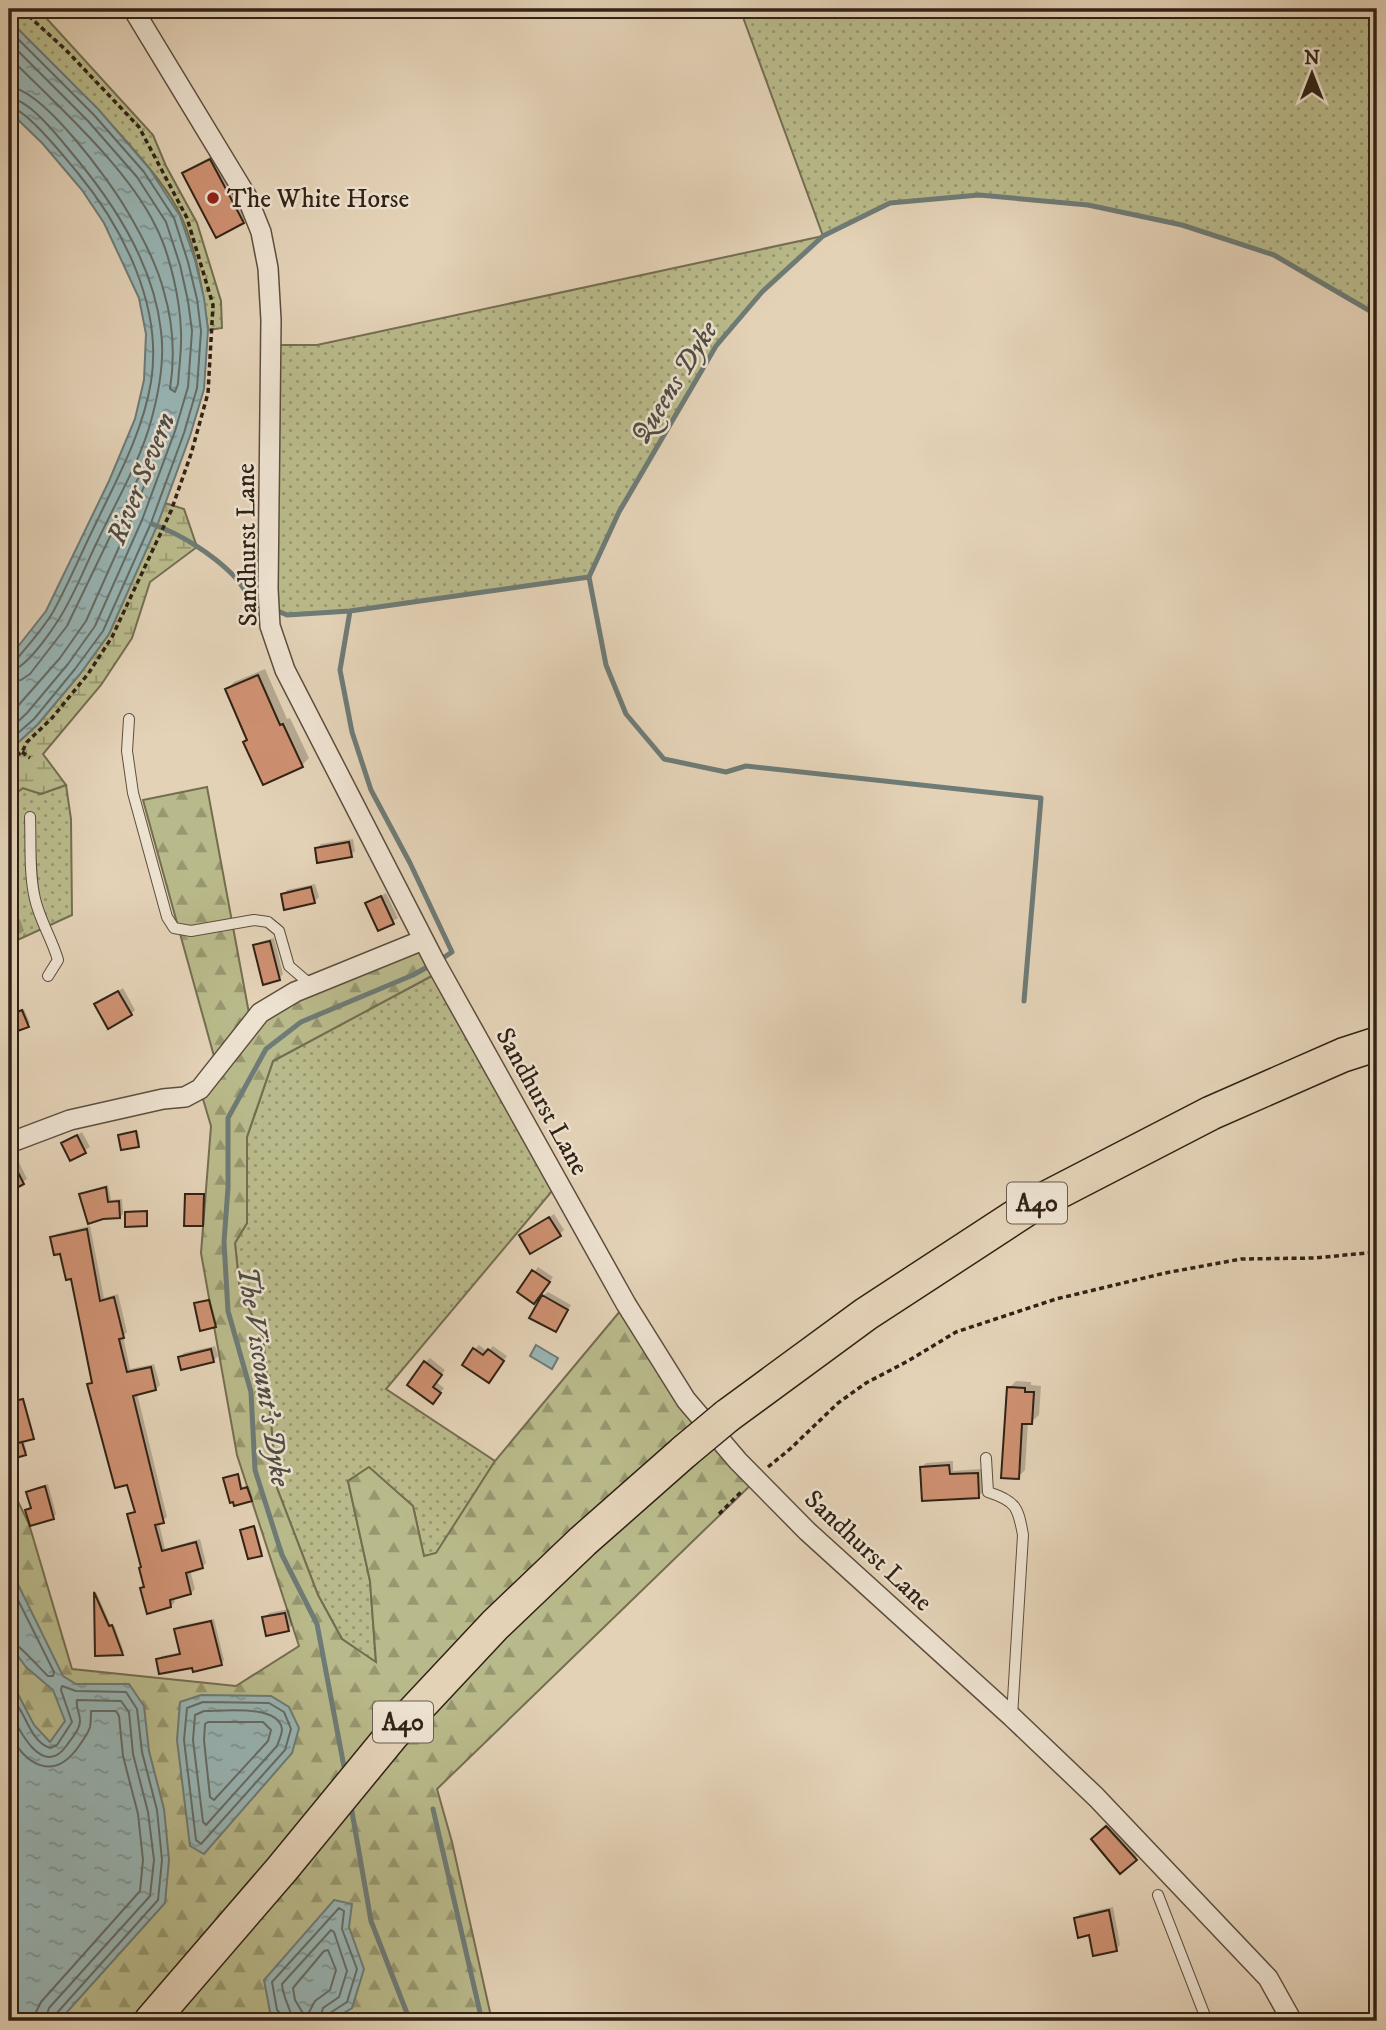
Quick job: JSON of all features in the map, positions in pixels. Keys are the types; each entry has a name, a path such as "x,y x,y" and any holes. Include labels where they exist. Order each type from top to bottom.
{"highway":[{"name":"A40","path":"150,2021 282,1869 410,1715 495,1625 583,1541 727,1416 866,1314 1033,1205 1211,1112 1343,1055 1377,1044"}],"street":[{"name":"Sandhurst Lane","path":"133,9 247,197 261,232 268,268 271,320 268,589 270,626 285,670 423,940 572,1208 686,1400 729,1451 807,1531 1096,1797 1268,1978 1292,2021"},
{"path":"9,1143 70,1119 163,1099 185,1097 200,1089 260,1013 295,992 423,940"}],"lane":[{"path":"129,719 127,751 133,793 167,917 174,928 191,931 254,920 268,922 279,931 289,966 311,985"},
{"path":"30,817 34,896 39,916 54,945 58,960 48,976"},
{"path":"986,1458 988,1492 1004,1497 1019,1511 1023,1535 1012,1717"},
{"path":"1158,1895 1207,2021"}],"path":[{"path":"9,760 22,751 52,718 88,674 113,637 161,533 191,454 208,393 213,305 187,218 139,127 66,50 21,9"},
{"path":"22,751 30,758"},
{"path":"757,1479 838,1403 866,1383 956,1332 1056,1299 1165,1273 1241,1259 1315,1258 1377,1252"},
{"path":"719,1514 736,1497"}],"green space":[{"path":"9,9 38,9 153,135 166,166 197,223 221,301 222,328 208,330 191,243 181,216 170,197 114,127 9,20"},
{"path":"740,9 1377,9 1377,315 1274,255 1182,225 1087,205 979,195 890,203 823,236"},
{"path":"823,236 762,292 716,346 619,512 589,577 350,611 287,615 269,608 271,345 317,345"},
{"path":"165,503 184,509 197,547 150,582 132,638 101,685 43,754 66,785 41,794 23,788 9,798 9,751 38,724 109,634"},
{"path":"66,785 71,819 72,915 9,944 9,798 23,788 41,794"},
{"path":"207,787 251,1024 423,940 441,971 273,1061 247,1137 247,1223 235,1243 240,1291 263,1337 277,1488 318,1595 342,1639 376,1662 370,1581 348,1481 369,1467 413,1506 424,1556 436,1553 495,1461 626,1304 686,1400 757,1479 437,1789 452,1842 492,2021 9,2021 9,1483 29,1524 72,1669 236,1686 299,1646 237,1455 201,1253 211,1126 200,1089 217,1067 143,800"},
{"path":"441,971 558,1184 386,1389 495,1461 437,1553 424,1557 413,1506 369,1468 348,1481 370,1581 376,1663 342,1639 318,1595 277,1488 263,1337 240,1291 235,1243 247,1223 247,1137 273,1061"}],"water":[{"name":"River Severn","path":"9,20 99,110 149,168 180,216 195,260 208,330 204,389 190,436 157,526 109,634 38,724 9,751 9,658 46,611 109,481 135,419 144,380 146,334 139,298 104,223 82,190 43,144 9,111"},
{"path":"536,1345 558,1358 552,1369 530,1356"},
{"path":"9,1566 63,1676 76,1684 129,1684 144,1706 149,1751 164,1809 169,1860 165,1903 59,2021 9,2021 9,1691 18,1694 34,1725 50,1742 65,1721 53,1690 26,1667 9,1644"},
{"path":"201,1695 271,1696 289,1707 299,1728 292,1753 204,1854 190,1846 177,1740 180,1702"},
{"path":"334,1900 352,1904 349,1927 364,1969 352,2008 330,2021 286,2021 271,2017 264,1980"}],"building":[{"name":"The White Horse","path":"210,159 244,223 216,238 182,173"},
{"path":"258,675 280,725 283,724 303,767 263,785 243,742 247,740 225,689"},
{"path":"349,842 352,857 317,863 315,848"},
{"path":"311,887 315,903 284,910 281,894"},
{"path":"381,896 394,924 378,931 365,903"},
{"path":"270,941 280,980 263,985 253,945"},
{"path":"118,991 132,1015 108,1029 94,1004"},
{"path":"22,1010 29,1027 12,1033 9,1015"},
{"path":"136,1131 139,1147 121,1150 118,1135"},
{"path":"77,1135 86,1153 70,1161 61,1143"},
{"path":"9,1155 24,1184 9,1192"},
{"path":"106,1187 108,1202 119,1201 120,1218 103,1219 88,1224 79,1194"},
{"path":"185,1194 204,1194 203,1226 184,1226"},
{"path":"147,1211 147,1226 125,1227 125,1212"},
{"path":"549,1217 561,1236 530,1254 519,1235"},
{"path":"87,1229 100,1301 114,1297 124,1338 119,1339 127,1372 151,1367 156,1390 133,1396 164,1523 155,1525 162,1551 196,1542 203,1568 186,1573 191,1594 170,1600 171,1607 147,1614 140,1588 144,1587 139,1568 141,1567 127,1514 135,1512 127,1485 115,1488 87,1384 92,1383 71,1279 66,1280 60,1254 54,1255 50,1237"},
{"path":"532,1270 550,1282 534,1304 517,1292"},
{"path":"542,1295 568,1310 556,1332 529,1318"},
{"path":"209,1300 216,1327 200,1331 194,1303"},
{"path":"473,1348 483,1355 488,1349 504,1361 489,1383 462,1365"},
{"path":"211,1349 214,1362 181,1370 178,1357"},
{"path":"424,1361 442,1375 433,1387 441,1393 433,1404 407,1385"},
{"path":"1007,1387 1025,1388 1025,1392 1034,1392 1032,1424 1022,1424 1019,1479 1001,1478"},
{"path":"23,1399 34,1439 14,1444 9,1425 9,1402"},
{"path":"22,1442 26,1455 9,1460 9,1445"},
{"path":"949,1465 950,1474 978,1473 979,1498 922,1501 920,1467"},
{"path":"238,1474 241,1489 247,1487 252,1501 234,1506 233,1502 230,1503 223,1478"},
{"path":"45,1486 54,1519 30,1526 25,1510 31,1508 26,1492"},
{"path":"254,1526 262,1556 248,1559 240,1530"},
{"path":"94,1592 109,1626 112,1625 123,1655 95,1656"},
{"path":"285,1613 289,1631 266,1636 262,1617"},
{"path":"211,1621 222,1665 193,1672 192,1668 159,1674 156,1659 180,1654 174,1629"},
{"path":"1106,1826 1137,1860 1120,1874 1091,1839"},
{"path":"1109,1910 1117,1951 1093,1956 1089,1935 1078,1938 1074,1918"}],"waterway":[{"name":"Queens Dyke","path":"273,609 287,615 350,611 589,577 619,512 716,346 762,292 823,236 890,203 979,195 1088,205 1182,225 1274,255 1377,315"},
{"name":"Queens Dyke","path":"152,524 174,533 206,552 233,575 249,596 264,605"},
{"path":"589,577 606,665 626,714 664,759 726,772 746,766 1041,798 1024,1001"},
{"name":"The Viscount's Dyke","path":"350,611 340,670 352,732 371,790 410,863 452,952 440,960"},
{"name":"The Viscount's Dyke","path":"345,1772 317,1624 282,1555 255,1470 251,1392 228,1311 224,1242 228,1188 228,1118 266,1049 301,1022 431,965"},
{"name":"The Viscount's Dyke","path":"351,1806 371,1921 410,2021"},
{"path":"433,1809 482,2021"}],"place":[{"name":"The White Horse","path":"213,198"}]}
